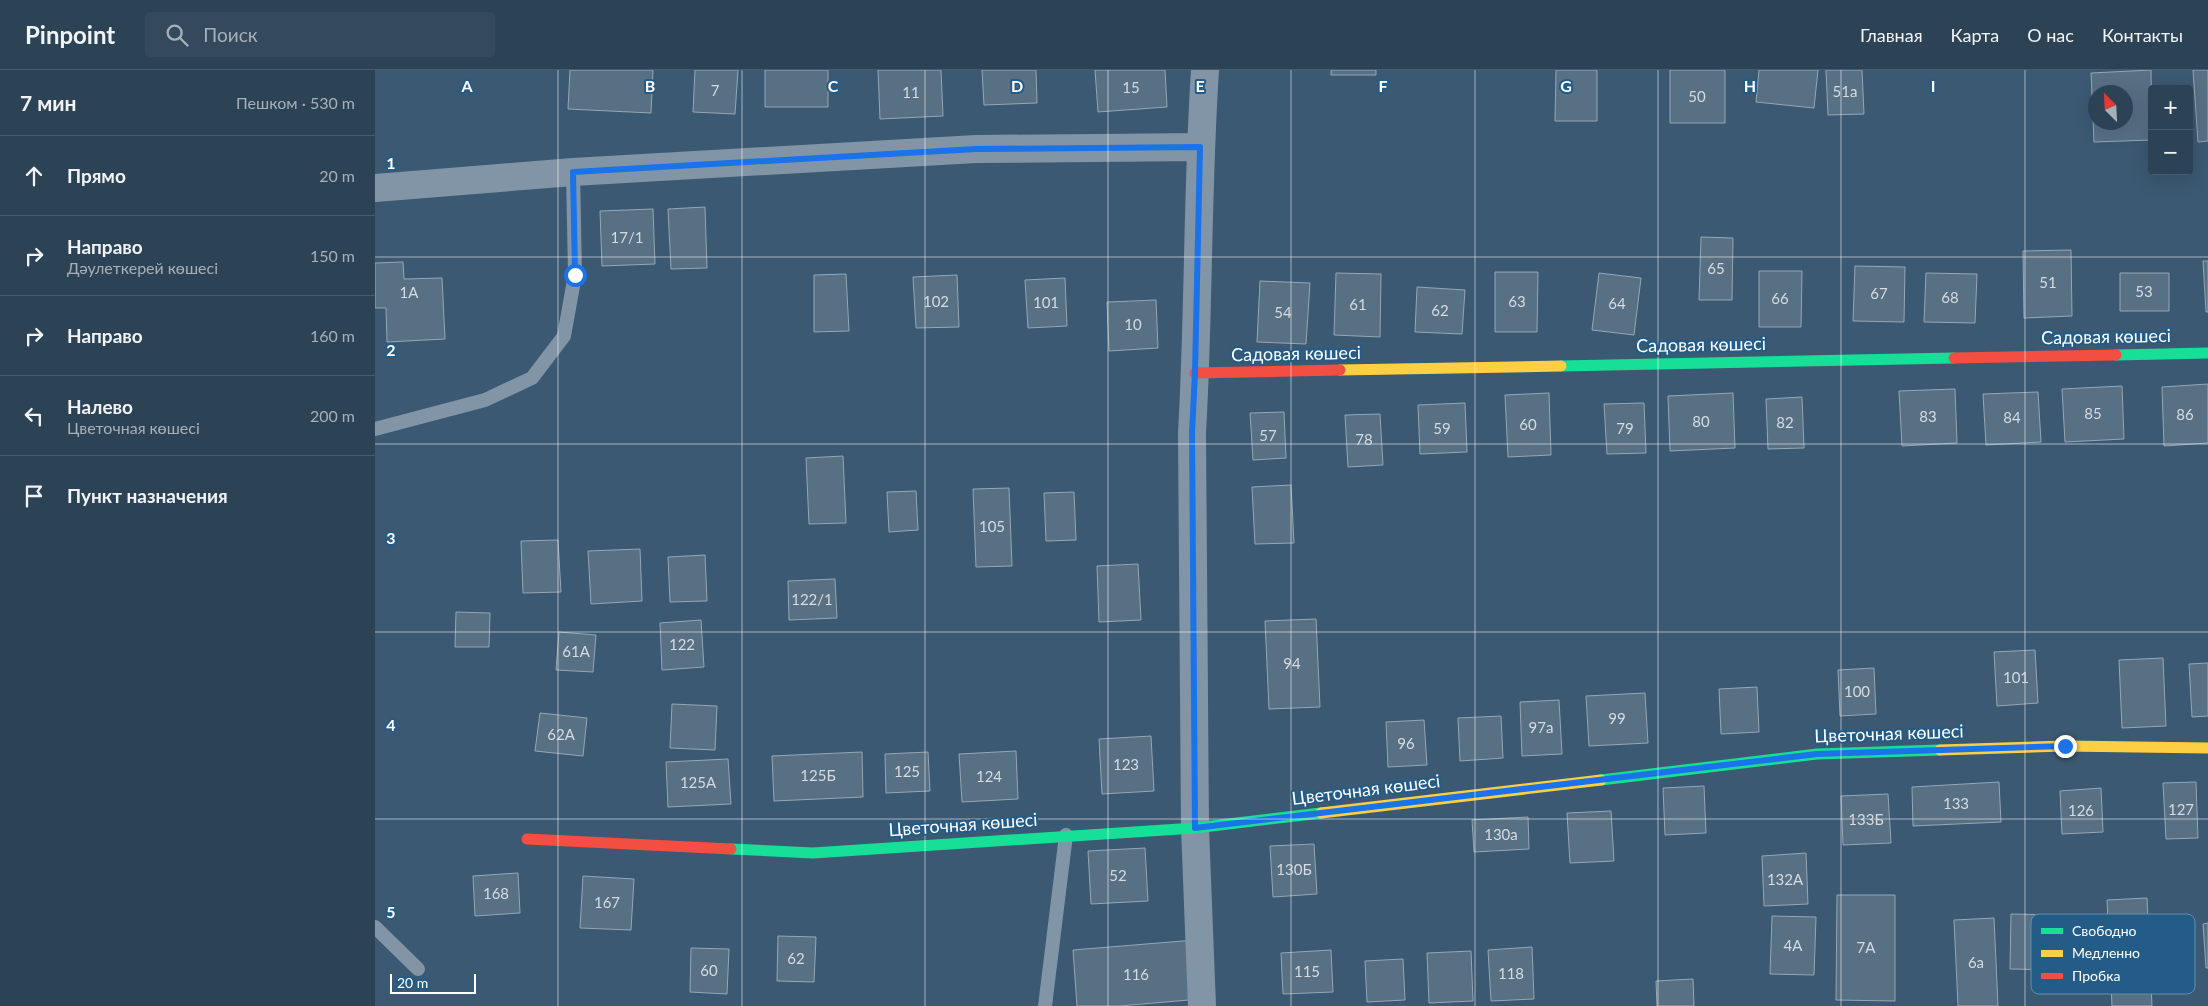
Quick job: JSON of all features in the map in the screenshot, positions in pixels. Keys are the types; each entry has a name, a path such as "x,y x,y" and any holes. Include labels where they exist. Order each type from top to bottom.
{"street":[{"path":"1202,1006 1195,828 1192,433 1200,147 1205,70"},
{"path":"375,188 573,172 976,149 1200,147"},
{"name":"Садовая көшесі","path":"1195,373 2208,353"},
{"name":"Цветочная көшесі","path":"527,839 813,853 1195,828 1817,754 2065,746 2208,748"}],"lane":[{"path":"375,429 485,400 532,378 564,336 575,275 573,172"},
{"path":"1045,1006 1066,835"},
{"path":"375,927 418,969"}],"building":[{"path":"570,70 653,70 651,113 568,109"},
{"path":"695,70 738,70 735,114 693,112"},
{"path":"765,70 828,70 828,107 765,107"},
{"path":"878,70 941,70 943,116 880,119"},
{"path":"982,70 1036,70 1037,103 984,105"},
{"path":"1095,70 1165,70 1167,107 1098,112"},
{"path":"1331,70 1376,70 1376,75 1331,75"},
{"path":"1556,70 1597,70 1597,121 1555,121"},
{"path":"1670,70 1725,70 1725,123 1670,123"},
{"path":"1759,70 1818,70 1814,108 1756,102"},
{"path":"1826,70 1862,70 1864,114 1828,115"},
{"path":"2151,70 2151,85 2148,85 2148,140 2094,142 2093,130 2133,130 2133,85 2092,85 2091,73"},
{"path":"2193,70 2208,70 2208,141 2198,142"},
{"path":"705,207 707,268 671,269 668,209"},
{"path":"653,209 655,264 602,266 600,211"},
{"path":"1701,237 1733,238 1732,300 1699,300"},
{"path":"2071,250 2072,316 2024,318 2023,251"},
{"path":"2203,261 2208,261 2208,312 2206,312"},
{"path":"403,262 404,279 442,278 445,339 387,342 386,308 375,308 375,263"},
{"path":"1855,266 1905,267 1904,322 1853,321"},
{"path":"1759,271 1802,271 1801,327 1759,327"},
{"path":"1495,272 1538,272 1537,332 1495,332"},
{"path":"1336,273 1381,274 1380,337 1334,335"},
{"path":"1599,273 1641,278 1634,335 1592,330"},
{"path":"1926,273 1977,274 1975,323 1924,322"},
{"path":"2120,273 2169,273 2169,311 2120,311"},
{"path":"846,274 849,331 814,332 814,275"},
{"path":"957,275 959,327 916,328 913,277"},
{"path":"1065,278 1067,326 1028,328 1025,280"},
{"path":"1260,281 1310,283 1306,344 1257,342"},
{"path":"1417,287 1465,290 1462,334 1415,332"},
{"path":"1156,300 1158,348 1109,351 1107,302"},
{"path":"2208,384 2208,443 2164,446 2162,387"},
{"path":"2122,386 2124,439 2065,442 2062,389"},
{"path":"1955,389 1957,443 1902,446 1899,391"},
{"path":"2038,392 2041,442 1986,445 1983,394"},
{"path":"1549,393 1551,455 1508,457 1505,395"},
{"path":"1733,393 1735,448 1670,451 1668,396"},
{"path":"1802,397 1804,448 1768,449 1766,399"},
{"path":"1465,403 1467,452 1420,454 1418,405"},
{"path":"1644,403 1646,453 1607,454 1604,404"},
{"path":"1284,412 1286,458 1253,460 1250,413"},
{"path":"1380,414 1383,465 1348,467 1345,415"},
{"path":"843,456 846,523 809,524 806,458"},
{"path":"1291,485 1294,543 1255,544 1252,487"},
{"path":"1009,488 1012,566 976,567 973,489"},
{"path":"916,491 918,530 889,532 887,492"},
{"path":"1074,492 1076,540 1046,541 1044,493"},
{"path":"558,540 561,592 523,593 521,541"},
{"path":"640,549 642,601 591,604 588,551"},
{"path":"705,555 707,601 670,602 668,557"},
{"path":"1138,564 1141,620 1099,622 1097,566"},
{"path":"835,579 837,618 789,620 788,581"},
{"path":"456,612 490,613 489,647 455,647"},
{"path":"1316,619 1320,707 1269,709 1265,621"},
{"path":"701,620 704,667 662,670 660,623"},
{"path":"559,632 596,635 593,672 556,670"},
{"path":"2035,650 2038,703 1997,706 1994,652"},
{"path":"2163,658 2166,726 2122,728 2119,660"},
{"path":"2208,663 2208,716 2192,717 2189,664"},
{"path":"1874,668 1876,714 1840,716 1838,670"},
{"path":"1757,687 1759,732 1721,734 1719,689"},
{"path":"1645,693 1648,743 1589,746 1586,696"},
{"path":"1559,700 1562,754 1522,756 1520,702"},
{"path":"672,704 717,706 715,750 670,748"},
{"path":"540,713 587,718 583,756 535,751"},
{"path":"1501,716 1503,758 1460,761 1458,718"},
{"path":"1424,720 1427,765 1388,767 1386,722"},
{"path":"1151,736 1154,791 1102,794 1099,739"},
{"path":"1016,751 1018,799 962,802 959,754"},
{"path":"862,752 863,797 774,801 772,756"},
{"path":"928,752 930,791 886,793 885,754"},
{"path":"728,759 731,804 668,807 666,762"},
{"path":"1999,782 2001,822 1913,826 1912,787"},
{"path":"2196,782 2198,838 2166,839 2163,783"},
{"path":"1704,786 1706,833 1665,835 1663,788"},
{"path":"2101,788 2103,832 2062,834 2060,791"},
{"path":"1888,794 1891,843 1843,845 1841,796"},
{"path":"1611,811 1614,861 1570,863 1567,813"},
{"path":"1528,817 1529,849 1474,852 1472,820"},
{"path":"1314,844 1317,894 1273,897 1270,846"},
{"path":"1145,848 1148,901 1091,904 1088,851"},
{"path":"1806,853 1808,904 1764,906 1762,856"},
{"path":"518,873 520,913 475,916 473,876"},
{"path":"583,876 634,879 631,930 580,928"},
{"path":"1837,895 1895,895 1895,1001 1836,1000"},
{"path":"2147,898 2148,914 2108,914 2107,900"},
{"path":"2011,914 2031,914 2031,969 2010,969"},
{"path":"1772,916 1816,917 1814,975 1770,974"},
{"path":"1994,918 1998,1006 1958,1006 1954,920"},
{"path":"2208,923 2208,968 2206,968 2203,924"},
{"path":"778,936 816,937 814,982 777,981"},
{"path":"1195,940 1200,999 1120,1006 1077,1006 1073,950"},
{"path":"1532,947 1534,999 1491,1001 1488,950"},
{"path":"691,948 729,949 727,994 690,992"},
{"path":"1331,950 1333,992 1283,994 1281,953"},
{"path":"1471,951 1473,1001 1429,1003 1427,953"},
{"path":"1403,959 1405,1000 1367,1002 1365,961"},
{"path":"1693,979 1694,1006 1657,1006 1656,981"},
{"path":"2111,994 2151,994 2152,1006 2112,1006"}],"traffic: fast":[{"path":"2116,355 2208,353"},
{"path":"1561,366 1954,358"},
{"path":"1601,780 1817,754 1940,750"},
{"path":"731,849 813,853 1195,828 1321,813"}],"traffic: slow":[{"path":"1340,370 1561,366"},
{"path":"1940,750 2065,746 2208,748"},
{"path":"1321,813 1601,780"}],"traffic: jam":[{"path":"1954,358 2116,355"},
{"path":"1195,373 1340,370"},
{"path":"527,839 731,849"}],"route":[{"path":"575,275 573,172 976,149 1200,147 1192,433 1195,828 1817,754 2065,746"}]}
